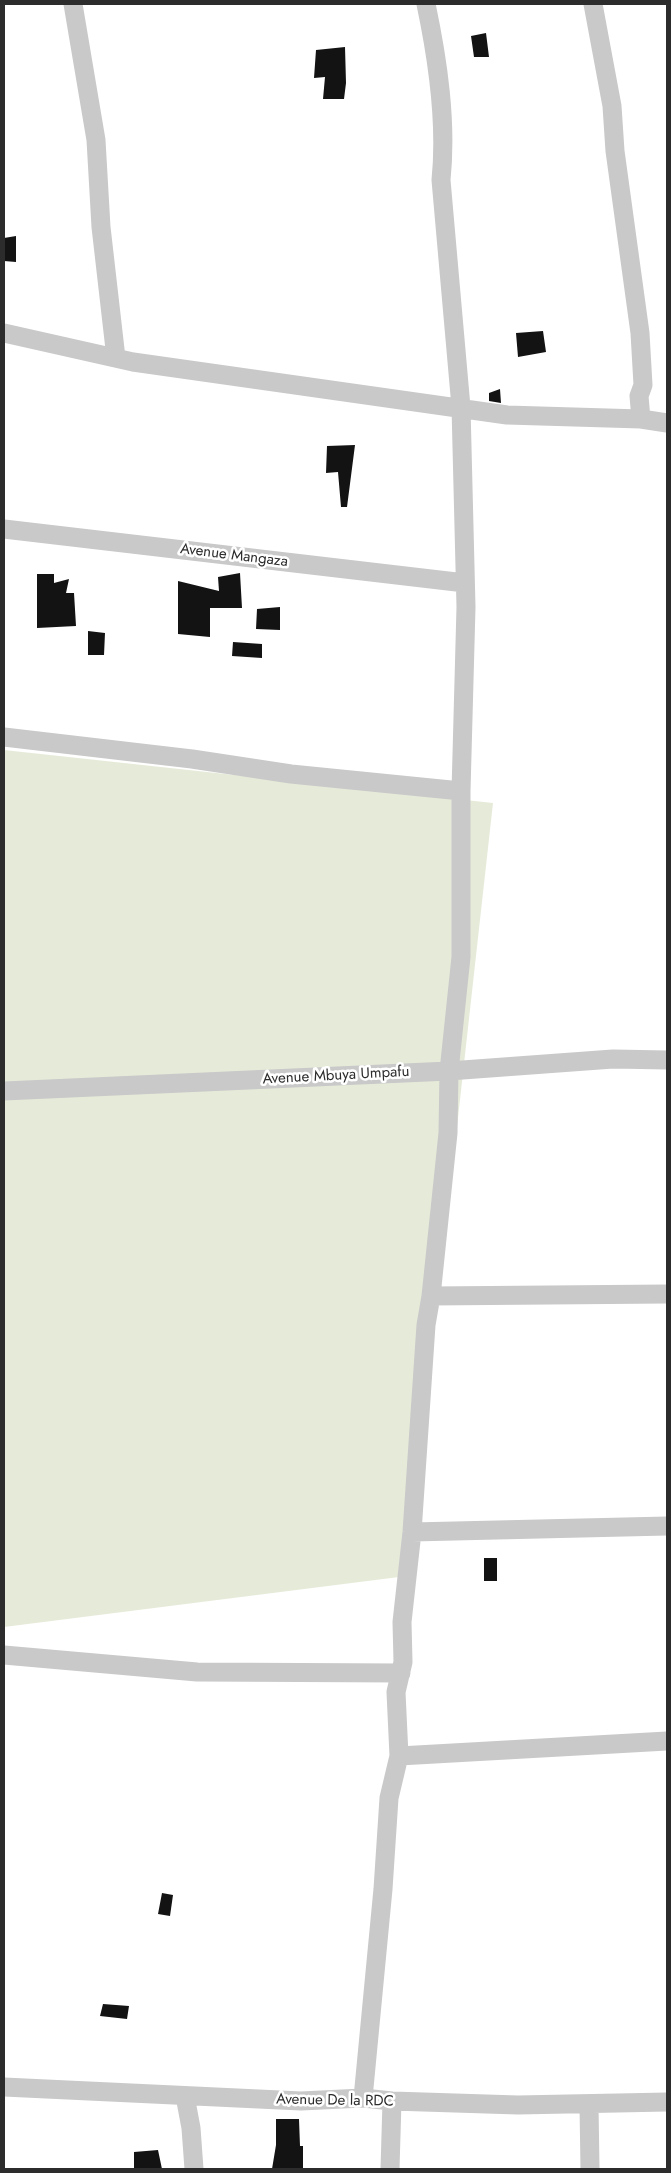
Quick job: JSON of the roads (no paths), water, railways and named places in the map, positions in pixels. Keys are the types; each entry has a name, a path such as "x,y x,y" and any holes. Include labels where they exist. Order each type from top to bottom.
{"street":[{"path":"73,4 96,140 101,227 116,358"},
{"path":"363,2098 382,1898 389,1798 398,1756 396,1692 403,1662 402,1622 412,1532 426,1325 432,1296 448,1133 449,1071 461,957 461,791 465,583 461,408 442,180 445,147 433,38 426,4"},
{"path":"593,4 612,106 615,151 640,333 643,385 639,396 641,420"},
{"path":"4,333 116,358 507,415 641,420 667,423"},
{"name":"Avenue Mangaza","path":"4,529 465,583"},
{"path":"4,737 367,783 461,791"},
{"name":"Avenue Mbuya Umpafu","path":"4,1091 449,1071 614,1059 667,1060"},
{"path":"432,1296 667,1294"},
{"path":"412,1532 667,1526"},
{"path":"4,1655 197,1672 400,1673"},
{"path":"398,1756 667,1741"},
{"name":"Avenue De la RDC","path":"4,2087 301,2101 363,2098 392,2101 589,2105 667,2102"},
{"path":"185,2096 191,2128 194,2169"},
{"path":"390,2169 392,2101"},
{"path":"589,2105 590,2169"}]}
